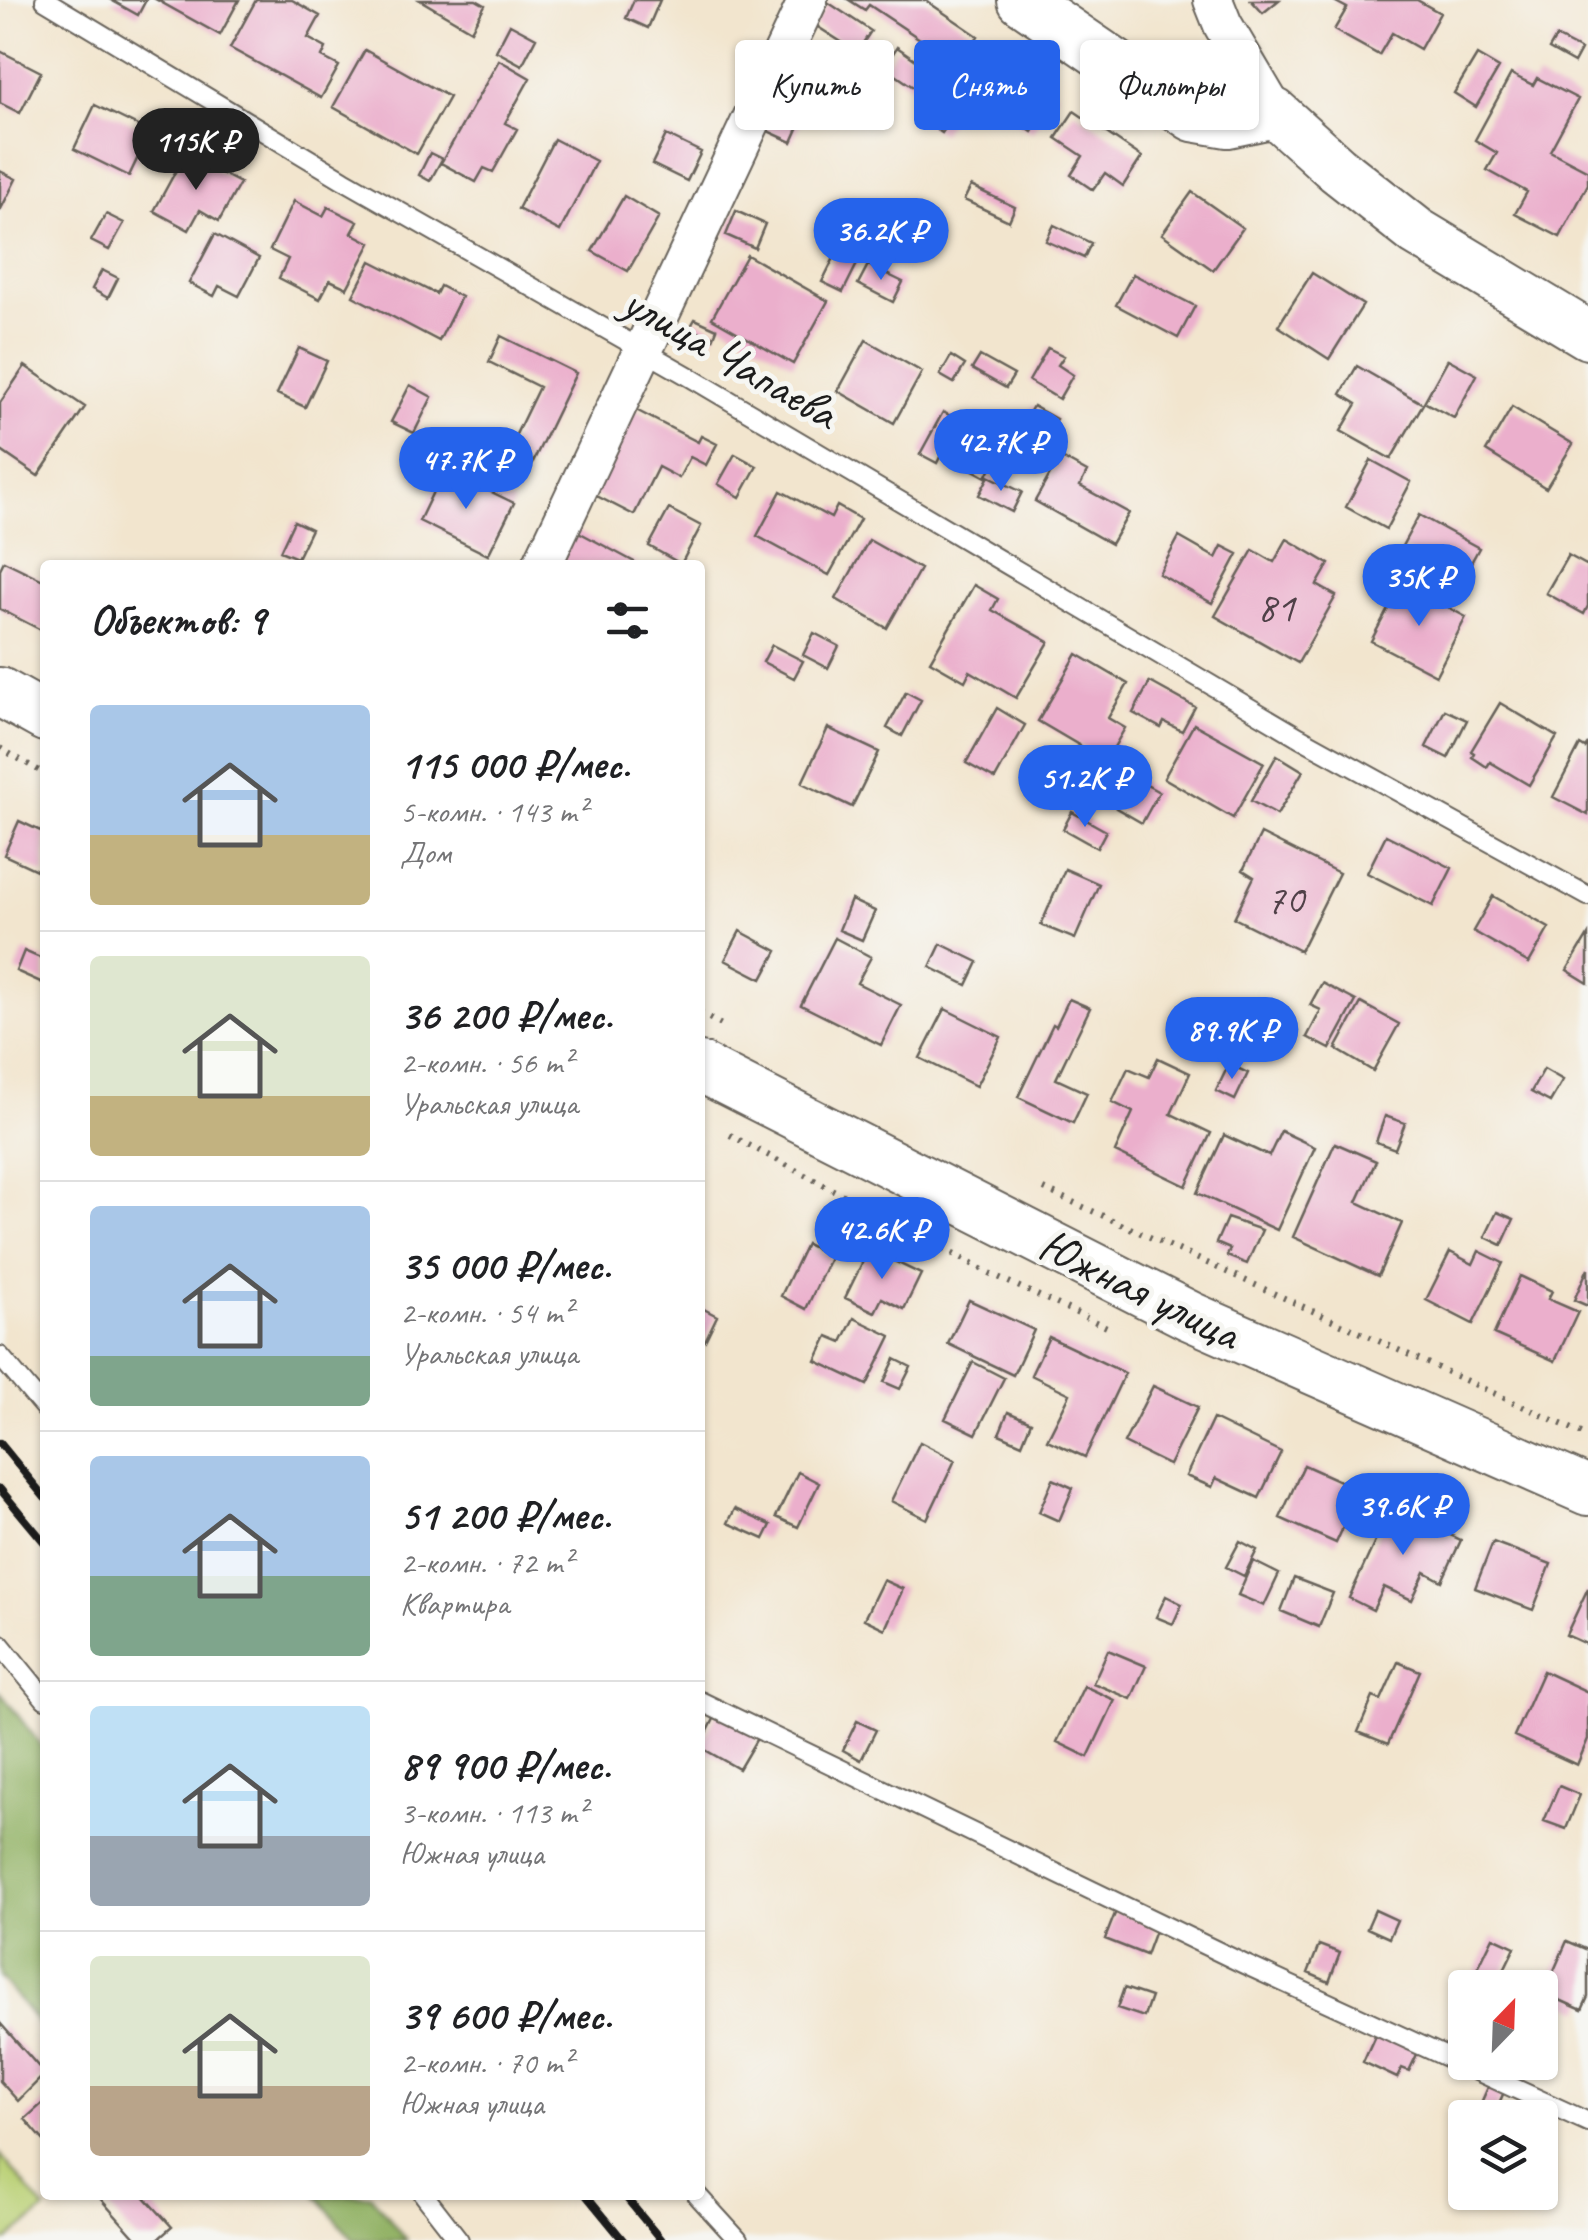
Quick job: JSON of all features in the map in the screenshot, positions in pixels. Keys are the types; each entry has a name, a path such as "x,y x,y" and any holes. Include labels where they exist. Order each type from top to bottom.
{"street":[{"path":"544,560 808,0"},
{"path":"1022,0 1193,117 1228,123 1276,112"},
{"path":"1213,0 1223,25 1276,112 1337,169 1417,232 1588,335"},
{"path":"0,692 40,714"},
{"name":"Южная улица","path":"705,1070 1190,1316 1588,1490"}],"lane":[{"name":"улица Чапаева","path":"45,0 344,180 644,351 1300,737 1588,896"},
{"path":"0,1356 40,1403"},
{"path":"0,1644 40,1693"},
{"path":"705,1703 1244,1964 1588,2122"},
{"path":"428,2200 459,2240"},
{"path":"701,2200 738,2240"}],"path":[{"path":"0,748 40,771"},
{"path":"705,1016 730,1030"},
{"path":"1037,1186 1588,1436"}],"green space":[{"path":"0,1692 40,1744 40,2026 0,1977"},
{"path":"0,2154 45,2210 8,2240 0,2240"},
{"path":"320,2200 375,2200 406,2240 354,2240"}],"building":[{"path":"111,0 146,0 138,15"},
{"path":"157,0 239,0 220,35"},
{"path":"256,0 292,0 320,16 308,38 326,48 322,57 339,66 321,98 230,48"},
{"path":"420,0 476,0 485,5 471,30"},
{"path":"634,0 660,0 648,28 626,18"},
{"path":"849,0 925,0 978,36 975,40 922,40 869,5 865,10"},
{"path":"1251,0 1279,0 1263,13"},
{"path":"1332,0 1417,0 1440,13 1420,49 1392,33 1379,55 1334,30 1347,8"},
{"path":"829,3 871,31 865,40 838,40 815,25"},
{"path":"510,24 536,38 522,65 496,51"},
{"path":"1556,37 1581,50 1574,63 1549,49"},
{"path":"897,47 914,59 914,88 894,74"},
{"path":"365,50 449,97 417,154 333,107"},
{"path":"0,51 41,72 20,113 0,103"},
{"path":"1477,55 1499,68 1476,107 1454,93"},
{"path":"499,60 530,78 505,123 517,129 493,172 484,168 476,182 441,163"},
{"path":"1511,74 1533,85 1537,78 1578,99 1550,151 1588,171 1588,184 1560,237 1515,214 1527,192 1487,170 1497,153 1475,140"},
{"path":"95,105 150,132 129,176 74,149"},
{"path":"1074,111 1080,115 1080,130 1102,130 1142,157 1123,186 1105,173 1093,190 1071,175 1083,156 1056,138"},
{"path":"765,130 797,130 792,142"},
{"path":"666,135 701,152 687,181 652,164"},
{"path":"554,139 596,161 560,231 518,209"},
{"path":"430,153 442,159 430,181 419,175"},
{"path":"185,154 240,183 219,221 200,210 189,230 154,211"},
{"path":"0,171 16,179 0,211"},
{"path":"971,186 1015,207 1009,221 964,200"},
{"path":"1192,192 1243,228 1213,270 1162,234"},
{"path":"624,196 659,217 628,271 592,251"},
{"path":"294,201 323,216 328,207 358,222 352,233 371,243 347,288 330,280 320,299 279,278 288,259 270,250"},
{"path":"736,211 765,224 755,248 726,235"},
{"path":"106,214 124,223 109,250 91,241"},
{"path":"1054,225 1091,243 1084,258 1046,241"},
{"path":"215,234 259,258 239,296 219,286 214,296 189,283"},
{"path":"838,250 859,260 843,292 822,282"},
{"path":"747,255 828,301 793,364 712,318"},
{"path":"371,261 436,294 440,286 461,297 439,341 353,296"},
{"path":"868,265 903,282 893,302 858,284"},
{"path":"102,270 118,278 108,298 92,289"},
{"path":"1312,273 1363,305 1329,359 1278,326"},
{"path":"1133,274 1195,306 1178,338 1116,305"},
{"path":"695,319 717,329 713,339 690,328"},
{"path":"501,336 576,373 531,466 506,455 539,387 489,362"},
{"path":"866,340 922,372 894,423 838,391"},
{"path":"299,348 327,361 305,407 277,394"},
{"path":"1048,348 1064,356 1058,365 1073,375 1059,399 1029,381"},
{"path":"951,356 965,365 954,383 940,375"},
{"path":"980,356 1014,375 1006,388 972,369"},
{"path":"1448,359 1477,375 1454,418 1424,402"},
{"path":"25,366 85,407 38,476 0,450 0,403"},
{"path":"1357,366 1423,404 1391,459 1341,431 1357,404 1341,394"},
{"path":"410,385 432,397 414,433 391,422"},
{"path":"1033,406 1056,419 1044,440 1021,427"},
{"path":"1512,407 1573,444 1546,488 1486,451"},
{"path":"634,409 698,442 701,436 717,444 706,465 690,457 679,478 658,467 634,515 591,493"},
{"path":"943,412 971,426 977,414 1010,431 986,477 942,453 937,463 920,454"},
{"path":"735,454 757,466 740,497 718,484"},
{"path":"1060,457 1087,472 1080,486 1129,513 1111,544 1035,501"},
{"path":"1371,460 1411,482 1386,529 1346,507"},
{"path":"444,469 514,503 488,555 419,521"},
{"path":"989,476 1022,492 1012,512 979,495"},
{"path":"781,491 831,518 837,506 860,519 829,575 757,536"},
{"path":"669,509 701,526 683,560 674,560 649,546"},
{"path":"1419,515 1479,548 1461,581 1401,548"},
{"path":"294,521 311,529 297,558 280,551"},
{"path":"573,529 631,560 557,560"},
{"path":"1179,537 1216,558 1222,546 1238,554 1212,603 1159,574"},
{"path":"1287,539 1329,564 1317,585 1336,596 1298,663 1215,616 1253,550 1274,562"},
{"path":"869,540 920,569 887,628 836,599"},
{"path":"1568,555 1588,566 1588,606 1584,614 1546,593"},
{"path":"4,561 40,579 40,629 0,609 0,569"},
{"path":"1402,583 1466,617 1436,675 1371,641"},
{"path":"974,585 998,599 992,610 1049,642 1016,698 970,671 965,681 930,661"},
{"path":"814,633 839,646 828,668 803,655"},
{"path":"772,645 803,661 794,678 763,662"},
{"path":"1077,654 1128,684 1108,718 1125,728 1106,761 1038,721"},
{"path":"1150,682 1195,707 1182,731 1164,722 1161,728 1133,713"},
{"path":"906,692 921,700 902,736 887,728"},
{"path":"1500,703 1557,737 1529,785 1490,762 1487,767 1472,757 1471,751"},
{"path":"997,708 1025,725 995,779 966,763"},
{"path":"1445,710 1467,720 1448,758 1426,747"},
{"path":"1194,724 1264,763 1233,818 1164,778"},
{"path":"828,728 879,752 852,807 802,783"},
{"path":"1588,744 1588,815 1553,797 1580,745 1585,748"},
{"path":"1277,755 1303,771 1277,815 1251,801"},
{"path":"1134,778 1159,792 1142,823 1116,808"},
{"path":"1072,812 1106,831 1097,848 1063,829"},
{"path":"19,821 40,831 40,872 4,855"},
{"path":"1261,834 1339,873 1300,951 1234,918 1254,877 1243,870"},
{"path":"1386,835 1452,868 1433,906 1367,873"},
{"path":"1065,869 1099,884 1075,939 1041,925"},
{"path":"1493,896 1549,928 1529,963 1473,931"},
{"path":"851,900 875,911 862,940 839,930"},
{"path":"740,931 777,951 762,979 725,960"},
{"path":"1588,935 1588,983 1567,970"},
{"path":"835,938 871,957 857,983 901,1005 881,1045 801,1005"},
{"path":"941,944 978,962 967,985 930,967"},
{"path":"24,951 40,958 40,982 16,971"},
{"path":"1322,983 1356,1001 1330,1049 1307,1037 1321,1010 1310,1005"},
{"path":"1069,999 1090,1008 1056,1079 1087,1093 1073,1123 1018,1097"},
{"path":"1361,1003 1399,1024 1373,1071 1336,1049"},
{"path":"945,1009 1001,1037 976,1086 920,1058"},
{"path":"1158,1058 1190,1073 1171,1114 1211,1133 1186,1186 1115,1152 1133,1112 1112,1102 1128,1068 1149,1077"},
{"path":"1229,1064 1248,1073 1235,1100 1216,1091"},
{"path":"1544,1069 1563,1080 1550,1102 1531,1092"},
{"path":"1385,1116 1405,1123 1395,1149 1376,1142"},
{"path":"1281,1131 1315,1147 1277,1230 1197,1193 1224,1135 1269,1156"},
{"path":"1335,1143 1376,1161 1357,1202 1402,1223 1378,1276 1293,1237"},
{"path":"1497,1212 1514,1219 1502,1245 1485,1237"},
{"path":"1227,1218 1262,1230 1247,1264 1227,1256 1230,1249 1216,1243"},
{"path":"806,1244 831,1256 806,1309 781,1296"},
{"path":"869,1249 921,1274 904,1309 882,1298 875,1312 845,1298"},
{"path":"1479,1251 1503,1263 1473,1324 1426,1300 1450,1252 1473,1264"},
{"path":"1588,1268 1588,1306 1574,1300"},
{"path":"1520,1276 1552,1291 1548,1299 1578,1312 1555,1361 1494,1334"},
{"path":"969,1300 1034,1330 1013,1375 948,1344"},
{"path":"705,1310 717,1316 705,1341"},
{"path":"854,1318 891,1336 867,1385 816,1361 828,1336 842,1342"},
{"path":"1049,1337 1125,1373 1085,1457 1047,1440 1070,1394 1031,1375"},
{"path":"895,1359 911,1367 900,1389 884,1382"},
{"path":"973,1362 1004,1378 976,1434 945,1419"},
{"path":"1153,1386 1198,1407 1169,1465 1124,1443"},
{"path":"1008,1412 1031,1422 1022,1444 999,1434"},
{"path":"1213,1419 1281,1452 1259,1498 1216,1478 1212,1487 1186,1476"},
{"path":"920,1442 955,1460 927,1519 891,1501"},
{"path":"1304,1465 1360,1490 1336,1543 1280,1518"},
{"path":"798,1472 819,1483 798,1527 776,1517"},
{"path":"1053,1479 1073,1488 1059,1521 1039,1512"},
{"path":"1391,1507 1461,1540 1442,1581 1425,1572 1412,1600 1384,1587 1373,1610 1349,1598"},
{"path":"735,1509 771,1525 764,1539 728,1523"},
{"path":"1240,1541 1257,1550 1244,1576 1226,1567"},
{"path":"1493,1542 1551,1564 1533,1610 1475,1588"},
{"path":"1253,1561 1279,1574 1264,1606 1238,1595"},
{"path":"1294,1578 1333,1593 1319,1627 1281,1611"},
{"path":"883,1580 903,1589 885,1629 864,1619"},
{"path":"1588,1588 1588,1645 1566,1635"},
{"path":"1166,1596 1182,1604 1173,1624 1156,1617"},
{"path":"1108,1650 1146,1666 1131,1699 1093,1683"},
{"path":"1398,1662 1420,1671 1388,1744 1358,1732 1373,1697 1381,1700"},
{"path":"1543,1671 1588,1692 1588,1739 1577,1765 1514,1736"},
{"path":"1084,1686 1115,1700 1088,1757 1057,1742"},
{"path":"718,1711 759,1735 739,1769 705,1750 705,1737"},
{"path":"857,1721 876,1730 861,1760 843,1750"},
{"path":"1559,1786 1580,1795 1566,1829 1544,1821"},
{"path":"1375,1910 1397,1920 1389,1938 1367,1928"},
{"path":"1116,1911 1156,1928 1146,1955 1105,1939"},
{"path":"1493,1937 1515,1947 1504,1970 1477,1970"},
{"path":"1567,1941 1588,1950 1588,1997 1582,2010 1558,1999 1558,1970 1554,1970"},
{"path":"1319,1945 1340,1953 1329,1982 1308,1973"},
{"path":"1124,1988 1151,1997 1144,2017 1117,2008"},
{"path":"0,2023 40,2068 40,2079 18,2101 0,2081"},
{"path":"1378,2029 1420,2048 1409,2071 1402,2068 1397,2078 1363,2062"},
{"path":"1489,2085 1504,2092 1500,2100 1482,2100"},
{"path":"40,2106 40,2136 25,2119"},
{"path":"101,2200 148,2200 172,2227 157,2240 137,2240"}],"railway":[{"path":"0,1443 40,1492"},
{"path":"0,1489 40,1537"},
{"path":"590,2200 623,2240"},
{"path":"628,2200 661,2240"}]}
